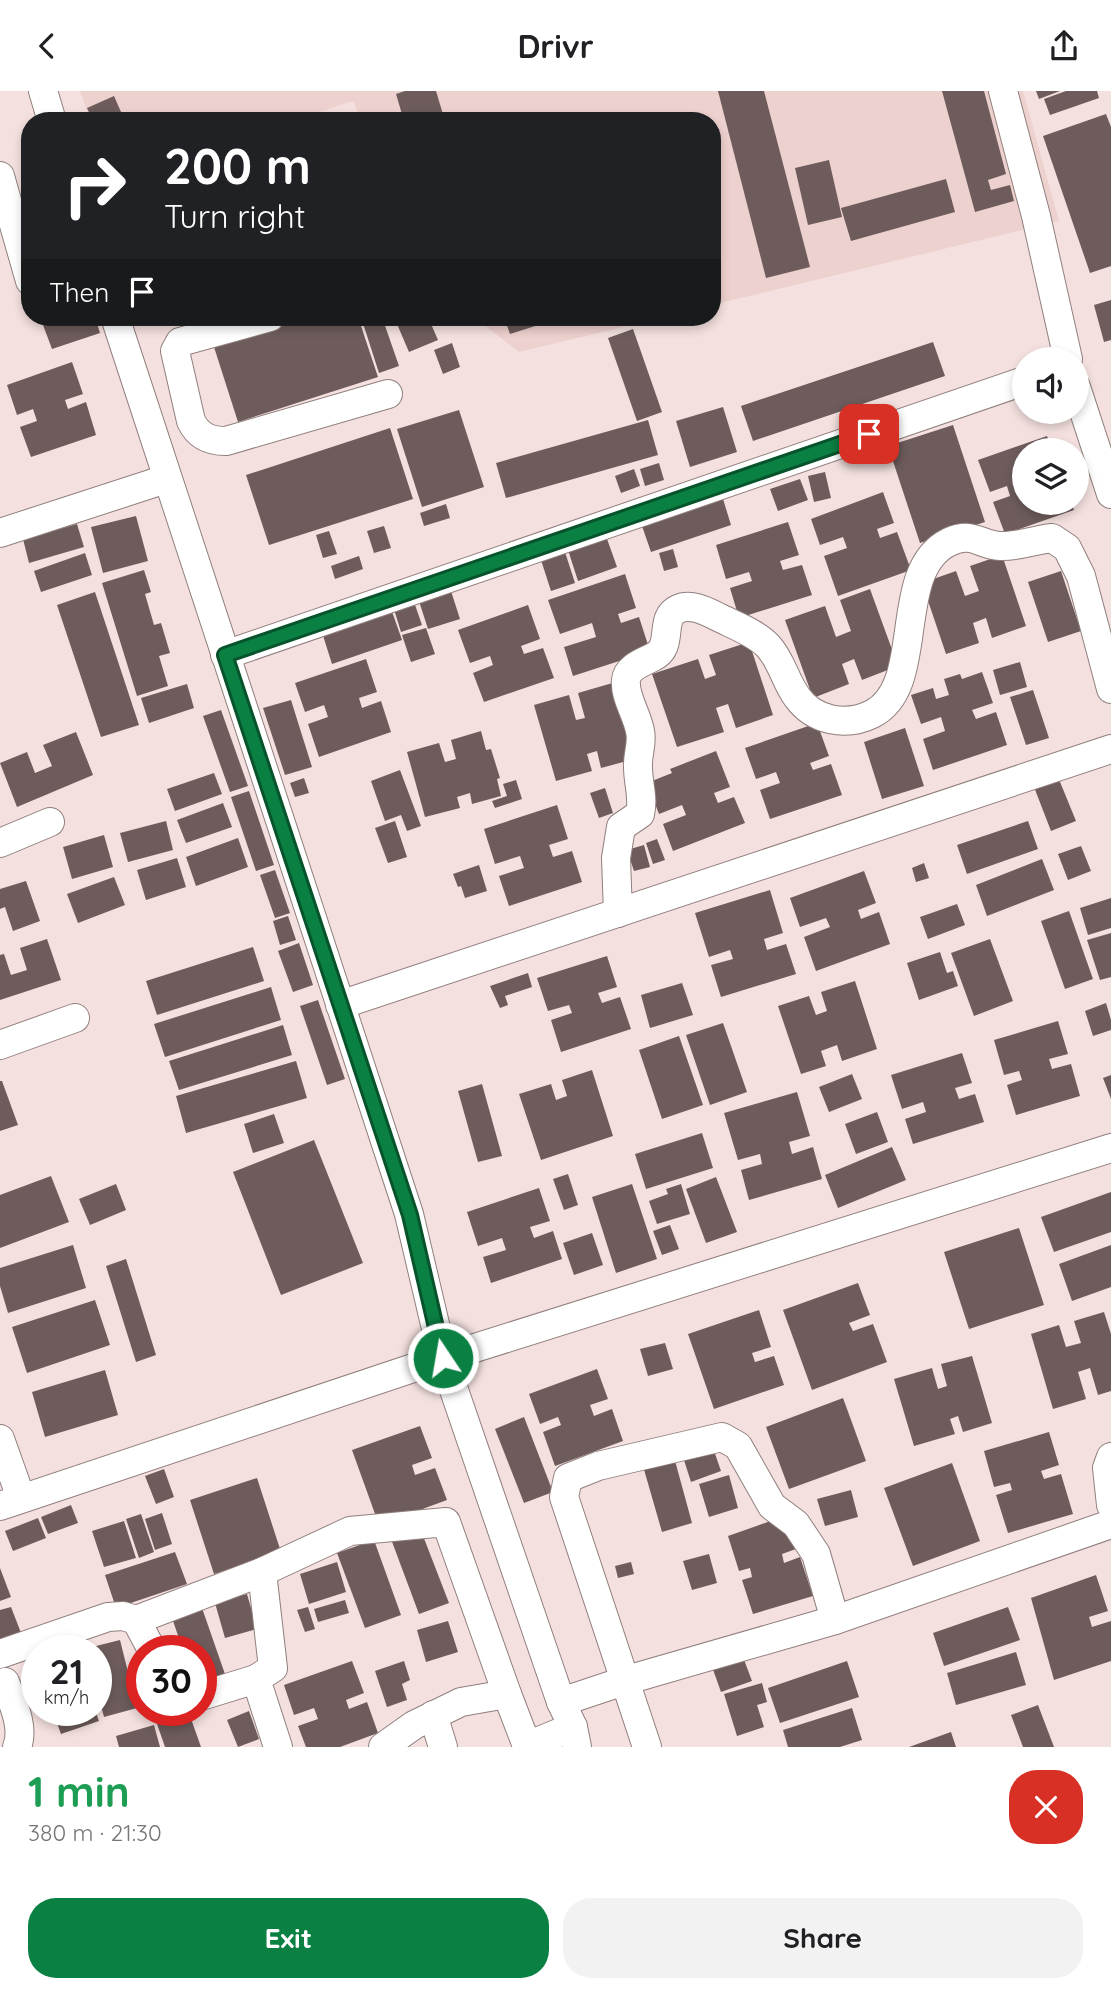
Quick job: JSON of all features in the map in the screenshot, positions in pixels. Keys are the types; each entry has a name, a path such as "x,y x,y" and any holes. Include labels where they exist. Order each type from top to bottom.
{"street":[{"path":"43,91 49,112"},
{"path":"1003,91 1036,216 1065,347"},
{"path":"0,176 21,250"},
{"path":"0,1654 108,1617 123,1616 136,1620 262,1572 350,1531 446,1522 528,1746 575,1737 443,1358 410,1215 118,326"},
{"path":"238,326 180,342 175,351 191,421 196,431 204,436 216,441 226,441 388,394"},
{"path":"225,655 1012,385"},
{"path":"151,432 191,421"},
{"path":"1088,424 1111,494"},
{"path":"0,533 166,479"},
{"path":"618,913 617,841 621,827 640,814 643,803 638,764 640,731 626,678 631,670 658,656 664,649 668,619 680,608 703,609 766,644 778,658 797,698 829,721 853,722 874,713 889,699 907,651 920,575 928,559 950,541 964,538 976,538 998,546 1052,538 1067,548 1081,576 1111,689"},
{"path":"340,1005 1111,749"},
{"path":"0,843 50,822"},
{"path":"0,1045 75,1018"},
{"path":"0,1439 10,1502 443,1358 1111,1148"},
{"path":"648,1747 564,1497 568,1478 598,1467 722,1437 738,1446 772,1506 796,1524 816,1554 835,1620"},
{"path":"1111,1457 1107,1468 1107,1483 1111,1505"},
{"path":"561,1702 627,1680 835,1620 1111,1524"},
{"path":"217,1691 256,1679 274,1668 262,1572"},
{"path":"136,1620 144,1635"},
{"path":"256,1679 278,1747"},
{"path":"5,1682 17,1720 20,1737 17,1747"},
{"path":"383,1747 414,1725 461,1702 507,1694"},
{"path":"433,1715 443,1747"}],"shaded area":[{"path":"80,91 1023,91 1059,221 721,303 721,112 358,112 353,101 319,112 88,112"},
{"path":"486,326 627,326 519,352"}],"building":[{"path":"405,91 436,91 442,112 401,112 396,94"},
{"path":"718,91 764,91 810,267 766,278"},
{"path":"942,91 984,91 1006,174 988,180 991,190 1010,185 1014,201 975,212"},
{"path":"1036,91 1060,91 1039,99"},
{"path":"1066,91 1097,91 1099,98 1050,115 1044,99"},
{"path":"114,96 121,112 89,112 87,108"},
{"path":"1106,114 1111,127 1111,266 1090,273 1043,136"},
{"path":"829,160 842,217 808,225 795,168"},
{"path":"946,179 955,212 851,241 841,208"},
{"path":"1111,300 1111,340 1104,342 1094,305"},
{"path":"43,326 98,326 100,333 52,349"},
{"path":"279,326 361,326 378,377 238,422 214,347"},
{"path":"364,326 385,326 399,366 379,373"},
{"path":"398,326 432,326 438,340 409,352"},
{"path":"507,326 535,326 510,334"},
{"path":"633,329 662,412 637,421 608,338"},
{"path":"933,342 945,376 753,441 741,406"},
{"path":"452,343 460,367 443,374 434,350"},
{"path":"72,362 83,394 65,400 68,409 86,402 96,435 31,457 20,427 37,421 33,409 17,415 7,385"},
{"path":"723,407 737,452 690,467 676,421"},
{"path":"459,410 484,487 422,507 397,429"},
{"path":"648,420 658,455 506,498 496,463"},
{"path":"953,425 985,522 920,543 888,446"},
{"path":"390,428 413,499 269,545 246,475"},
{"path":"1012,448 1012,515 1060,515 1005,534 993,502 1010,496 1007,486 990,492 978,460"},
{"path":"659,463 664,480 645,486 640,469"},
{"path":"634,469 640,486 621,493 615,476"},
{"path":"825,472 831,498 814,502 808,476"},
{"path":"800,479 808,500 778,511 770,489"},
{"path":"883,492 894,523 877,529 880,538 897,532 911,570 838,596 824,556 847,548 843,537 820,545 811,519"},
{"path":"723,499 731,525 651,552 642,526"},
{"path":"446,504 450,518 424,526 420,513"},
{"path":"136,516 148,561 103,573 91,527"},
{"path":"788,522 799,555 780,561 783,570 802,565 812,595 739,618 730,588 752,581 749,572 726,579 716,545"},
{"path":"77,524 84,547 29,563 23,539"},
{"path":"384,526 391,548 374,553 367,531"},
{"path":"329,531 337,554 323,558 316,535"},
{"path":"606,536 617,567 578,581 568,550"},
{"path":"673,549 678,567 664,571 659,553"},
{"path":"565,552 575,583 551,591 541,560"},
{"path":"85,553 92,575 41,592 34,571"},
{"path":"1002,555 1026,626 992,638 986,618 973,623 979,643 946,654 922,583 956,571 965,596 979,591 970,566"},
{"path":"359,556 363,569 335,579 331,566"},
{"path":"144,570 151,592 145,594 154,625 161,623 170,653 159,656 168,686 137,696 102,583"},
{"path":"1061,571 1081,631 1048,642 1028,582"},
{"path":"625,574 636,608 618,614 621,623 639,617 650,651 573,676 564,647 596,637 592,623 560,634 548,600"},
{"path":"450,588 460,619 428,629 418,598"},
{"path":"870,589 898,666 862,680 854,659 842,664 849,684 813,698 785,620 825,606 836,637 851,631 840,600"},
{"path":"95,592 139,725 101,737 57,605"},
{"path":"413,599 422,625 401,632 393,606"},
{"path":"389,603 402,640 332,664 320,626"},
{"path":"528,605 540,639 521,646 524,654 543,648 554,678 484,702 473,673 493,665 490,656 470,663 458,630"},
{"path":"426,628 435,654 411,662 402,635"},
{"path":"749,642 773,715 736,728 728,704 716,708 724,732 677,747 652,674 698,659 705,679 716,675 709,655"},
{"path":"366,659 377,692 359,698 362,708 381,701 391,732 319,757 308,724 328,717 324,705 305,712 295,683"},
{"path":"1020,662 1027,687 1000,695 993,670"},
{"path":"982,672 993,703 972,710 976,719 996,712 1007,745 933,770 923,739 945,731 941,717 921,724 911,695 933,688 936,699 949,695 944,679 960,674 962,679"},
{"path":"616,682 638,758 601,768 597,751 587,754 592,771 556,781 534,705 569,695 576,720 585,718 578,693"},
{"path":"187,684 194,708 149,723 141,698"},
{"path":"1033,690 1049,738 1026,745 1010,697"},
{"path":"291,700 312,767 285,775 263,708"},
{"path":"221,710 248,786 230,792 203,716"},
{"path":"817,723 829,756 810,763 813,770 831,764 842,795 770,819 760,790 780,783 776,772 756,779 745,748"},
{"path":"905,728 924,786 882,799 864,742"},
{"path":"481,731 486,750 491,749 500,778 497,779 501,796 472,804 470,793 457,797 460,808 425,817 407,752 439,743 445,762 456,759 451,740"},
{"path":"76,732 93,775 17,807 0,763 27,752 35,773 52,766 43,745"},
{"path":"716,751 730,787 714,793 718,803 734,797 745,823 673,851 663,824 686,815 682,805 659,814 647,783 672,773 670,769"},
{"path":"400,770 421,826 407,831 401,815 385,821 371,781"},
{"path":"214,773 222,794 175,811 167,789"},
{"path":"1058,777 1076,821 1051,831 1034,787"},
{"path":"304,778 309,793 295,797 290,783"},
{"path":"516,780 522,799 495,808 492,801 507,796 503,784"},
{"path":"605,788 613,813 599,818 590,793"},
{"path":"249,791 274,865 256,871 231,797"},
{"path":"223,803 232,827 186,843 177,820"},
{"path":"557,805 568,839 549,845 553,857 572,851 582,882 509,906 499,876 524,868 520,856 495,864 484,829"},
{"path":"166,821 173,850 128,862 120,833"},
{"path":"395,821 407,857 388,863 375,828"},
{"path":"1028,821 1038,849 967,874 957,845"},
{"path":"104,835 113,867 72,879 63,847"},
{"path":"238,838 248,867 196,886 186,857"},
{"path":"657,839 665,860 653,864 646,843"},
{"path":"644,845 650,867 634,871 627,850"},
{"path":"1081,846 1091,871 1068,880 1058,854"},
{"path":"177,858 186,887 146,900 137,870"},
{"path":"1042,859 1054,890 987,916 976,885"},
{"path":"924,863 929,878 916,882 912,868"},
{"path":"479,865 487,891 465,898 453,874"},
{"path":"275,870 290,913 275,918 260,875"},
{"path":"864,871 876,903 858,910 861,919 879,912 890,944 816,971 804,937 830,927 826,918 800,927 790,898"},
{"path":"114,877 125,905 78,923 67,894"},
{"path":"26,881 40,921 13,931 5,907 0,909 0,889"},
{"path":"770,890 783,933 764,939 767,950 786,944 796,974 721,997 711,965 733,959 730,950 709,957 695,913"},
{"path":"1111,898 1111,928 1088,935 1080,908"},
{"path":"957,904 965,925 928,939 920,917"},
{"path":"1069,911 1093,979 1065,989 1041,921"},
{"path":"288,916 296,940 280,945 273,921"},
{"path":"1111,933 1111,977 1100,980 1087,940"},
{"path":"47,939 61,980 0,1000 0,955 4,954 11,975 27,970 20,948"},
{"path":"990,939 1013,1001 974,1016 951,953"},
{"path":"299,943 313,985 293,992 278,951"},
{"path":"253,947 264,981 157,1015 146,981"},
{"path":"940,952 947,973 953,971 958,986 919,1000 907,963"},
{"path":"607,956 617,987 598,993 602,1003 620,997 631,1029 561,1052 551,1020 572,1013 569,1005 548,1011 537,978"},
{"path":"528,973 532,987 505,996 508,1005 500,1008 490,986"},
{"path":"855,981 877,1049 842,1061 837,1045 821,1051 826,1066 801,1074 778,1006 809,996 816,1015 827,1011 821,992"},
{"path":"682,983 693,1015 650,1028 641,995"},
{"path":"271,987 281,1020 165,1057 154,1024"},
{"path":"318,1000 345,1079 327,1085 300,1006"},
{"path":"1106,1003 1111,1030 1093,1036 1085,1011"},
{"path":"1058,1021 1068,1054 1049,1059 1052,1069 1071,1064 1080,1096 1016,1115 1007,1085 1022,1080 1019,1071 1004,1075 994,1040"},
{"path":"723,1023 747,1092 710,1105 686,1035"},
{"path":"283,1025 292,1055 179,1090 169,1061"},
{"path":"679,1036 703,1105 662,1119 639,1050"},
{"path":"962,1053 972,1083 955,1088 959,1099 975,1094 984,1122 913,1144 905,1119 926,1112 923,1102 902,1109 891,1075"},
{"path":"296,1061 307,1098 186,1133 176,1096"},
{"path":"592,1070 613,1136 541,1160 519,1094 551,1084 556,1100 567,1096 562,1080"},
{"path":"852,1074 862,1099 829,1112 819,1087"},
{"path":"1111,1075 1111,1099 1103,1078"},
{"path":"0,1081 18,1125 0,1131"},
{"path":"482,1084 502,1156 478,1162 458,1091"},
{"path":"797,1092 810,1136 789,1142 792,1154 813,1147 822,1179 749,1200 741,1170 762,1164 760,1154 738,1160 724,1113"},
{"path":"877,1112 888,1142 856,1154 845,1124"},
{"path":"274,1114 284,1143 253,1153 244,1124"},
{"path":"702,1133 713,1168 646,1189 635,1154"},
{"path":"314,1140 363,1263 281,1295 233,1172"},
{"path":"892,1147 906,1180 838,1208 825,1175"},
{"path":"568,1174 578,1205 564,1210 553,1179"},
{"path":"51,1176 69,1222 0,1248 0,1195"},
{"path":"716,1177 737,1232 706,1243 686,1189"},
{"path":"116,1184 126,1210 90,1225 79,1199"},
{"path":"632,1184 657,1259 616,1273 592,1197"},
{"path":"681,1184 690,1214 657,1224 649,1201 668,1194 666,1189"},
{"path":"539,1188 550,1221 530,1227 534,1238 553,1231 562,1259 491,1283 483,1257 506,1250 502,1238 478,1246 467,1212"},
{"path":"1111,1192 1111,1232 1054,1252 1041,1217"},
{"path":"670,1225 679,1249 662,1255 653,1231"},
{"path":"1019,1228 1044,1305 969,1329 944,1252"},
{"path":"592,1233 603,1265 574,1275 563,1243"},
{"path":"73,1245 86,1288 8,1313 0,1286 0,1268"},
{"path":"1111,1245 1111,1287 1072,1301 1059,1264"},
{"path":"126,1259 156,1355 136,1362 106,1266"},
{"path":"858,1283 870,1315 849,1323 853,1331 873,1324 887,1362 812,1390 783,1310"},
{"path":"95,1300 110,1345 27,1373 12,1327"},
{"path":"759,1310 771,1347 752,1353 755,1362 774,1356 784,1385 714,1409 688,1334"},
{"path":"1104,1312 1111,1334 1111,1391 1098,1395 1090,1368 1078,1372 1086,1399 1053,1409 1031,1334 1059,1325 1066,1347 1081,1343 1074,1321"},
{"path":"665,1343 673,1369 648,1376 640,1349"},
{"path":"972,1356 992,1423 963,1432 958,1416 950,1419 955,1434 914,1446 894,1379 932,1368 938,1389 947,1386 941,1364"},
{"path":"597,1369 608,1399 590,1405 594,1416 612,1409 623,1441 555,1466 543,1432 561,1425 558,1417 540,1424 529,1394"},
{"path":"105,1370 118,1415 45,1437 32,1392"},
{"path":"843,1398 866,1461 789,1489 766,1427"},
{"path":"524,1417 553,1492 524,1503 495,1429"},
{"path":"420,1426 432,1458 412,1465 415,1475 435,1468 447,1500 379,1525 352,1450"},
{"path":"1049,1432 1059,1465 1041,1471 1044,1479 1061,1474 1073,1514 1008,1533 996,1495 1012,1490 1010,1483 994,1487 984,1451"},
{"path":"712,1445 721,1471 691,1482 683,1457"},
{"path":"674,1457 692,1523 662,1532 643,1466"},
{"path":"952,1463 980,1541 913,1566 884,1488"},
{"path":"164,1469 174,1497 156,1504 145,1476"},
{"path":"729,1475 738,1508 709,1517 699,1484"},
{"path":"257,1478 281,1552 214,1574 190,1500"},
{"path":"851,1490 858,1517 825,1526 817,1499"},
{"path":"71,1505 78,1523 48,1534 41,1517"},
{"path":"162,1513 172,1544 155,1550 145,1519"},
{"path":"141,1514 154,1552 139,1558 126,1519"},
{"path":"785,1516 796,1549 782,1554 784,1563 800,1557 813,1596 753,1614 742,1580 752,1577 750,1568 739,1571 728,1536"},
{"path":"38,1518 46,1538 13,1551 5,1531"},
{"path":"124,1521 136,1558 104,1567 92,1531"},
{"path":"420,1528 449,1603 419,1614 391,1539"},
{"path":"374,1540 401,1615 365,1628 337,1553"},
{"path":"175,1552 187,1584 116,1608 105,1575"},
{"path":"709,1554 717,1583 692,1590 683,1561"},
{"path":"337,1562 346,1592 309,1604 300,1574"},
{"path":"631,1562 634,1574 618,1578 615,1566"},
{"path":"0,1568 11,1597 0,1601"},
{"path":"1096,1575 1108,1611 1089,1617 1092,1627 1111,1621 1111,1661 1054,1680 1031,1598"},
{"path":"247,1594 257,1629 225,1638 215,1603"},
{"path":"345,1600 349,1613 318,1622 314,1609"},
{"path":"11,1607 22,1635 21,1639 0,1646 0,1610"},
{"path":"308,1607 315,1629 305,1632 297,1610"},
{"path":"1008,1607 1020,1640 944,1666 933,1633"},
{"path":"202,1608 211,1635 178,1635 172,1618"},
{"path":"448,1621 458,1652 426,1662 417,1630"},
{"path":"120,1640 126,1664 126,1711 112,1715 112,1642"},
{"path":"740,1649 752,1681 721,1692 710,1661"},
{"path":"217,1651 226,1677 217,1680"},
{"path":"1016,1652 1026,1685 956,1705 947,1673"},
{"path":"352,1661 364,1693 346,1700 349,1709 367,1702 378,1733 340,1747 306,1747 298,1726 318,1719 314,1708 294,1715 284,1685"},
{"path":"404,1661 410,1680 402,1684 407,1700 387,1707 375,1671"},
{"path":"847,1661 859,1697 780,1723 768,1688"},
{"path":"762,1683 767,1702 757,1705 764,1727 737,1736 724,1694"},
{"path":"1038,1705 1054,1747 1023,1747 1011,1715"},
{"path":"852,1708 862,1740 840,1747 788,1747 783,1730"},
{"path":"249,1711 259,1739 238,1747 227,1720"},
{"path":"58,1726 84,1726 61,1734"},
{"path":"154,1726 160,1747 119,1747 116,1736"},
{"path":"158,1726 194,1726 201,1747 165,1747"},
{"path":"951,1732 956,1747 909,1747"}],"route":[{"path":"443,1358 410,1215 225,655 869,434"}]}
